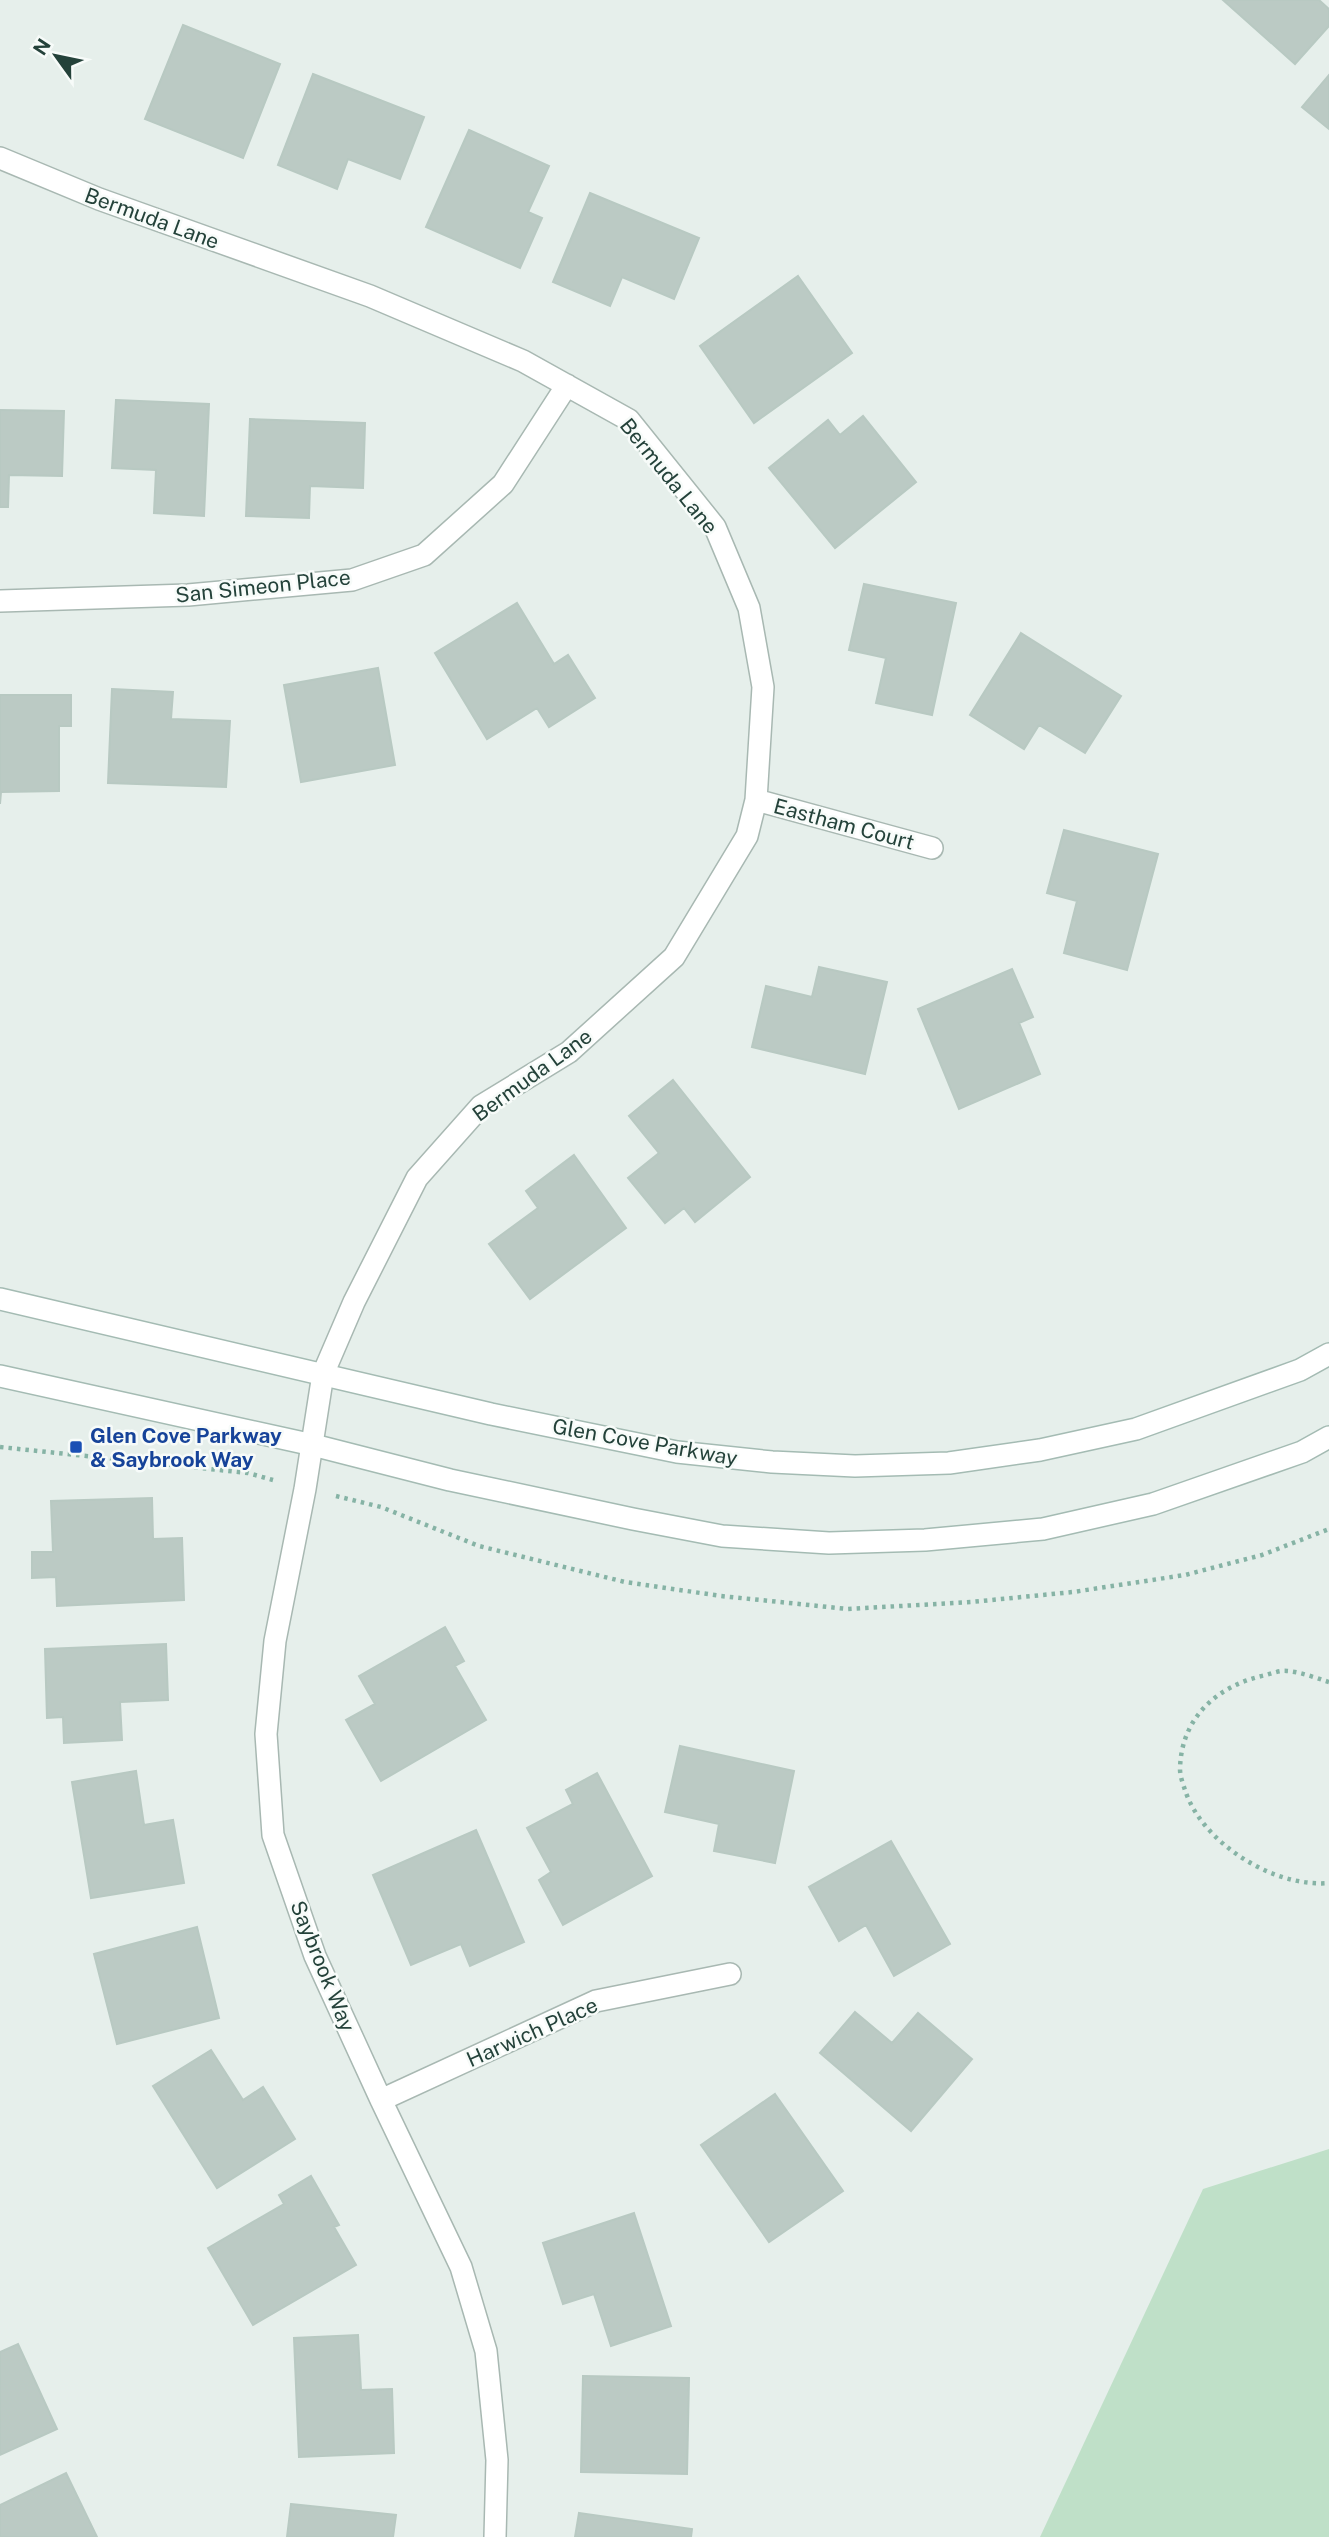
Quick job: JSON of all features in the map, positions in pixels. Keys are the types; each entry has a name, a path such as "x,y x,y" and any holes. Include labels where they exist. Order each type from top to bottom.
{"street":[{"name":"Bermuda Lane","path":"0,158 99,200 370,296 523,360 629,420 715,527 749,608 763,687 756,800 747,836 674,957 569,1052 481,1106 417,1178 354,1302 323,1374"},
{"name":"San Simeon Place","path":"0,601 188,595 352,580 424,555 503,484 567,385"},
{"name":"Eastham Court","path":"756,800 932,848"},
{"name":"Glen Cove Parkway","path":"0,1299 491,1414 677,1452 772,1462 855,1466 949,1463 1040,1450 1136,1429 1300,1370 1329,1354"},
{"name":"Saybrook Way","path":"323,1374 313,1445 272,1667 266,1734 273,1835 315,1956 380,2100 461,2267 486,2351 497,2460 495,2537"},
{"path":"0,1376 313,1445 450,1480 722,1536 829,1543 925,1540 1043,1529 1153,1504 1302,1451 1329,1437"},
{"name":"Harwich Place","path":"380,2100 596,2001 730,1974"}],"path":[{"path":"0,1447 248,1473 381,1507 479,1546 625,1582 721,1597 848,1609 971,1602 1073,1592 1185,1575 1262,1555 1329,1529"},
{"path":"1329,1682 1286,1671 1246,1679 1208,1702 1186,1735 1180,1771 1191,1808 1214,1835 1245,1860 1280,1878 1317,1884 1329,1883"}],"green space":[{"path":"1329,2149 1329,2537 1040,2537 1203,2189"}],"building":[{"path":"1223,0 1319,0 1329,9 1329,26 1295,64"},
{"path":"183,25 280,64 243,158 145,119"},
{"path":"313,74 424,117 400,179 348,159 337,189 278,165"},
{"path":"1329,75 1329,129 1302,107"},
{"path":"469,130 549,166 528,212 542,218 520,268 426,227"},
{"path":"590,193 699,238 674,299 622,277 610,306 553,282"},
{"path":"798,276 852,353 754,423 700,346"},
{"path":"116,400 209,404 204,516 154,513 156,470 112,468"},
{"path":"0,410 64,411 62,476 9,475 8,507 0,507"},
{"path":"863,416 916,482 835,548 769,468 828,420 840,435"},
{"path":"250,419 365,423 363,488 310,486 309,518 246,516"},
{"path":"864,584 956,603 932,715 876,703 886,658 849,650"},
{"path":"517,603 554,664 568,655 595,698 549,727 537,708 487,739 435,653"},
{"path":"1021,633 1121,696 1085,753 1039,725 1024,749 970,715"},
{"path":"378,668 395,765 301,782 284,685"},
{"path":"112,689 173,692 171,719 230,721 226,787 108,783"},
{"path":"0,695 71,695 71,726 59,726 59,791 1,792 0,804"},
{"path":"1064,830 1158,854 1127,970 1064,953 1077,901 1047,893"},
{"path":"819,967 887,982 865,1074 752,1047 766,986 812,997"},
{"path":"1012,969 1033,1017 1019,1023 1040,1074 959,1109 918,1009"},
{"path":"673,1080 750,1177 695,1222 684,1208 665,1223 628,1178 659,1153 629,1116"},
{"path":"574,1155 626,1228 530,1299 489,1244 538,1208 526,1191"},
{"path":"152,1498 153,1539 182,1538 184,1600 57,1606 56,1577 32,1578 32,1552 53,1552 51,1501"},
{"path":"445,1627 464,1661 455,1666 486,1720 381,1781 346,1720 375,1704 359,1676"},
{"path":"166,1644 168,1700 120,1702 122,1740 64,1743 63,1717 47,1718 45,1649"},
{"path":"680,1746 794,1771 775,1863 714,1851 719,1824 665,1812"},
{"path":"136,1771 144,1825 173,1820 184,1883 91,1898 72,1782"},
{"path":"597,1773 652,1876 563,1925 539,1880 551,1872 527,1828 573,1804 566,1790"},
{"path":"476,1830 524,1942 470,1966 461,1944 411,1965 373,1875"},
{"path":"891,1841 950,1944 894,1976 866,1925 839,1941 809,1887"},
{"path":"197,1927 219,2018 117,2044 94,1954"},
{"path":"855,2012 892,2043 918,2013 972,2059 911,2131 820,2053"},
{"path":"211,2050 243,2100 263,2087 295,2139 217,2188 153,2086"},
{"path":"775,2094 843,2191 769,2242 701,2145"},
{"path":"311,2176 339,2225 334,2227 356,2265 253,2325 208,2248 284,2204 279,2195"},
{"path":"634,2213 671,2326 611,2346 594,2294 563,2304 543,2243"},
{"path":"358,2335 361,2390 392,2389 394,2453 299,2457 294,2338"},
{"path":"18,2344 57,2429 0,2455 0,2352"},
{"path":"583,2376 689,2378 687,2474 581,2472"},
{"path":"66,2473 97,2537 0,2537 0,2505"},
{"path":"291,2504 396,2515 393,2537 287,2537"},
{"path":"579,2513 692,2529 691,2537 575,2537"}],"place":[{"name":"Glen Cove Parkway & Saybrook Way","path":"76,1447"}]}
